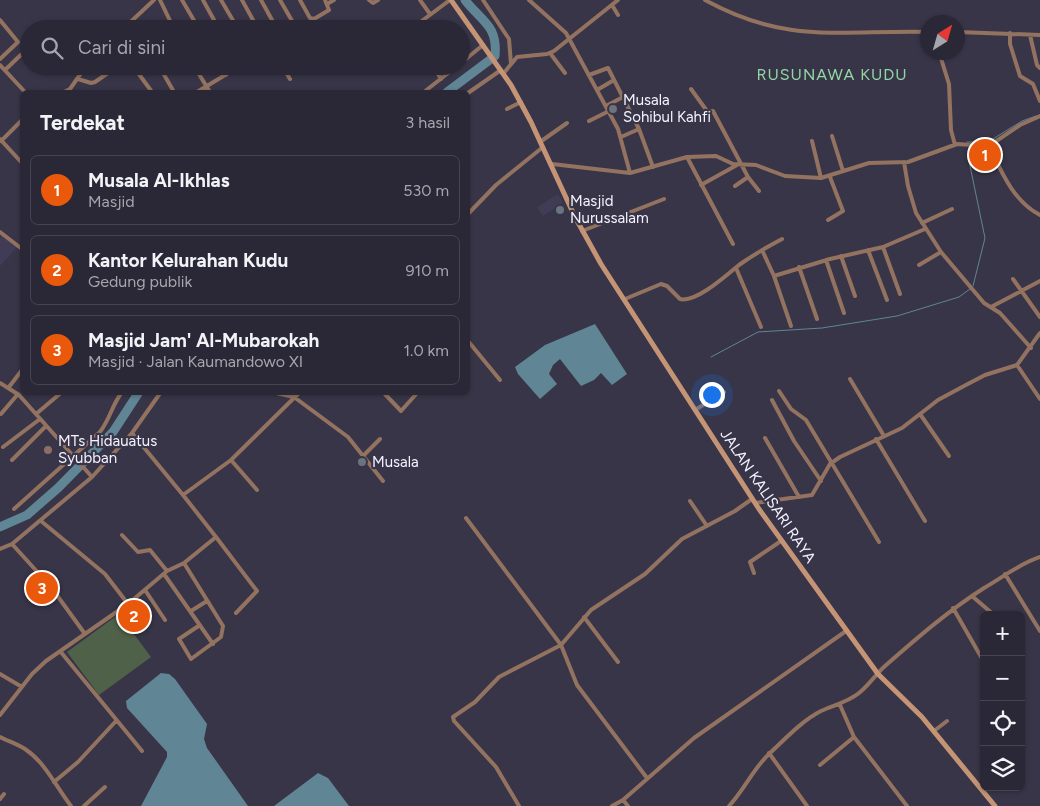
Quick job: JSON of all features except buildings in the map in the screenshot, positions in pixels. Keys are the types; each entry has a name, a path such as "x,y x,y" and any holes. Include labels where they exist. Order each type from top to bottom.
{"street":[{"path":"133,20 154,0"},
{"path":"160,0 170,20"},
{"path":"182,0 194,20"},
{"path":"203,0 214,20"},
{"path":"222,0 233,20"},
{"path":"242,0 253,20"},
{"path":"261,0 272,20"},
{"path":"280,0 291,20"},
{"path":"300,0 310,18 314,19 324,15 328,10 326,2 334,0"},
{"path":"369,0 373,3 378,0"},
{"path":"420,0 430,14"},
{"path":"422,20 451,0"},
{"name":"JALAN KALISARI RAYA","path":"451,0 465,20"},
{"path":"483,0 509,39 511,64"},
{"path":"529,0 559,25 569,39 621,136 630,173"},
{"path":"470,92 520,56 550,53 618,0"},
{"path":"705,0 752,22 797,32 920,32"},
{"path":"612,5 618,15"},
{"path":"0,20 18,42 0,59"},
{"name":"JALAN KALISARI RAYA","path":"470,27 521,102 552,164 582,231 754,501 878,674 934,730 995,806"},
{"path":"965,32 1040,35"},
{"path":"1010,33 1010,44 1020,76 1033,84 1040,101"},
{"path":"1030,35 1037,65 1040,68"},
{"path":"470,57 485,48"},
{"path":"550,53 565,73"},
{"path":"6,70 20,57"},
{"path":"942,60 949,84 951,130 955,145"},
{"path":"0,65 23,90"},
{"path":"589,75 607,68 640,130 653,167"},
{"path":"72,90 80,75"},
{"path":"78,79 91,83 105,75"},
{"path":"140,75 151,90"},
{"path":"164,75 173,90"},
{"path":"199,75 209,90"},
{"path":"200,90 226,75"},
{"path":"288,75 290,79"},
{"path":"439,75 441,79"},
{"path":"427,90 446,75"},
{"path":"598,90 614,80"},
{"path":"691,90 707,111 713,111 739,165 759,191"},
{"path":"606,106 623,97"},
{"path":"507,109 521,102"},
{"path":"589,121 609,111"},
{"path":"552,164 630,173 687,158 716,156 739,165 756,165 785,176 821,178 869,163 904,162 955,145 989,146 1020,125 1040,116"},
{"path":"20,122 0,141 20,161"},
{"path":"470,212 496,185 567,123"},
{"path":"621,136 640,130"},
{"path":"832,136 843,171"},
{"path":"812,141 821,178"},
{"path":"989,146 1008,185 1034,212 1040,215"},
{"path":"687,158 733,244"},
{"path":"904,162 916,214 925,229 941,252 984,303 1000,313 1031,348"},
{"path":"701,185 739,165"},
{"path":"734,186 748,176"},
{"path":"828,220 843,211 830,176"},
{"path":"582,231 664,199"},
{"path":"922,223 952,208"},
{"path":"774,276 799,267 883,247 925,229"},
{"path":"1,235 20,248"},
{"path":"625,300 661,284 672,289 678,298 685,300 725,279 736,268 782,239"},
{"path":"883,247 900,294"},
{"path":"762,250 774,276 791,326"},
{"path":"868,250 887,300"},
{"path":"919,265 941,252"},
{"path":"842,256 855,296"},
{"path":"826,260 844,313"},
{"path":"799,267 817,319"},
{"path":"736,268 761,326"},
{"path":"1013,279 1040,317"},
{"path":"991,308 1040,280"},
{"path":"519,806 496,767 452,719 475,702 499,677 561,645 584,617 601,602 645,574 682,539 754,501 812,495 830,464 876,439 902,428 964,386 985,375 1017,364 1031,348 1040,333"},
{"path":"470,343 500,380"},
{"path":"1017,364 1040,399"},
{"path":"9,387 20,373"},
{"path":"850,379 884,436"},
{"path":"0,383 18,394 91,477"},
{"path":"779,391 791,409 806,420 830,464 879,542"},
{"path":"695,410 724,392"},
{"path":"1,414 18,394"},
{"path":"36,414 58,395"},
{"path":"14,509 100,432 110,419 111,407 120,395"},
{"path":"0,549 12,544 91,477 132,434 159,395"},
{"path":"283,395 294,398 348,437 383,481"},
{"path":"183,495 231,460 297,395"},
{"path":"386,395 401,411 415,395"},
{"path":"772,400 794,441 821,481"},
{"path":"920,414 949,456"},
{"path":"3,447 40,419"},
{"path":"12,460 46,426"},
{"path":"132,434 183,495 257,591 236,613"},
{"path":"765,438 799,497"},
{"path":"364,455 380,439"},
{"path":"876,439 925,521"},
{"path":"231,460 257,490"},
{"path":"690,501 707,526"},
{"path":"466,518 561,645 577,685 647,778"},
{"path":"41,521 105,574 128,604"},
{"path":"122,535 138,552 150,550 213,644"},
{"path":"0,715 32,674 60,651 128,604 165,572 184,563 216,537"},
{"path":"754,573 750,562 781,541"},
{"path":"12,544 51,587 85,634"},
{"path":"729,806 744,790 769,753 821,712 858,694 938,619 953,608 1020,564 1040,557"},
{"path":"184,563 223,626 223,635 192,658 186,652 179,639 200,625"},
{"path":"1005,574 1040,631"},
{"path":"145,590 165,620"},
{"path":"972,596 989,611"},
{"path":"191,612 207,601"},
{"path":"953,608 981,656"},
{"path":"584,617 618,662"},
{"path":"612,806 623,800 694,738 846,631"},
{"path":"60,651 142,751"},
{"path":"0,674 22,687"},
{"path":"840,704 854,737 907,806"},
{"path":"54,782 78,762 116,721"},
{"path":"934,730 947,721"},
{"path":"0,737 24,748 45,768 71,806"},
{"path":"820,766 854,737"},
{"path":"769,753 807,806"},
{"path":"84,806 105,787"},
{"path":"623,800 628,806"}],"shaded area":[{"path":"558,194 563,203 543,216 537,207"},
{"path":"2,235 17,247 0,266 0,238"}],"green space":[{"path":"119,614 151,657 99,695 67,652"}],"water":[{"path":"595,324 627,374 612,385 601,373 594,380 581,386 560,359 553,365 549,374 557,384 540,399 518,374 515,367 545,345"},
{"path":"161,673 169,674 175,679 207,724 204,739 207,748 248,806 141,806 167,757 167,752 127,708 126,701"},
{"path":"318,773 328,778 349,806 274,806"}],"waterway":[{"path":"465,0 491,30 495,46 495,56 470,75"},
{"path":"450,90 470,75"},
{"path":"967,142 988,142 1022,121 1036,116"},
{"path":"973,286 985,238 969,161 982,150 987,142"},
{"path":"711,357 758,332 822,328 897,316 959,297 970,289"},
{"path":"0,527 27,515 58,488 113,432 137,395"}],"place":[{"name":"Musala Sohibul Kahfi","path":"613,109"},
{"name":"Musala Al-Ikhlas","path":"985,155"},
{"name":"Masjid Nurussalam","path":"560,210"},
{"name":"MTs Hidauatus Syubban","path":"48,450"},
{"name":"Musala","path":"362,462"},
{"name":"Masjid Jam' Al-Mubarokah","path":"42,588"},
{"name":"Kantor Kelurahan Kudu","path":"134,616"}],"district":[{"name":"RUSUNAWA KUDU","path":"832,74"}]}
